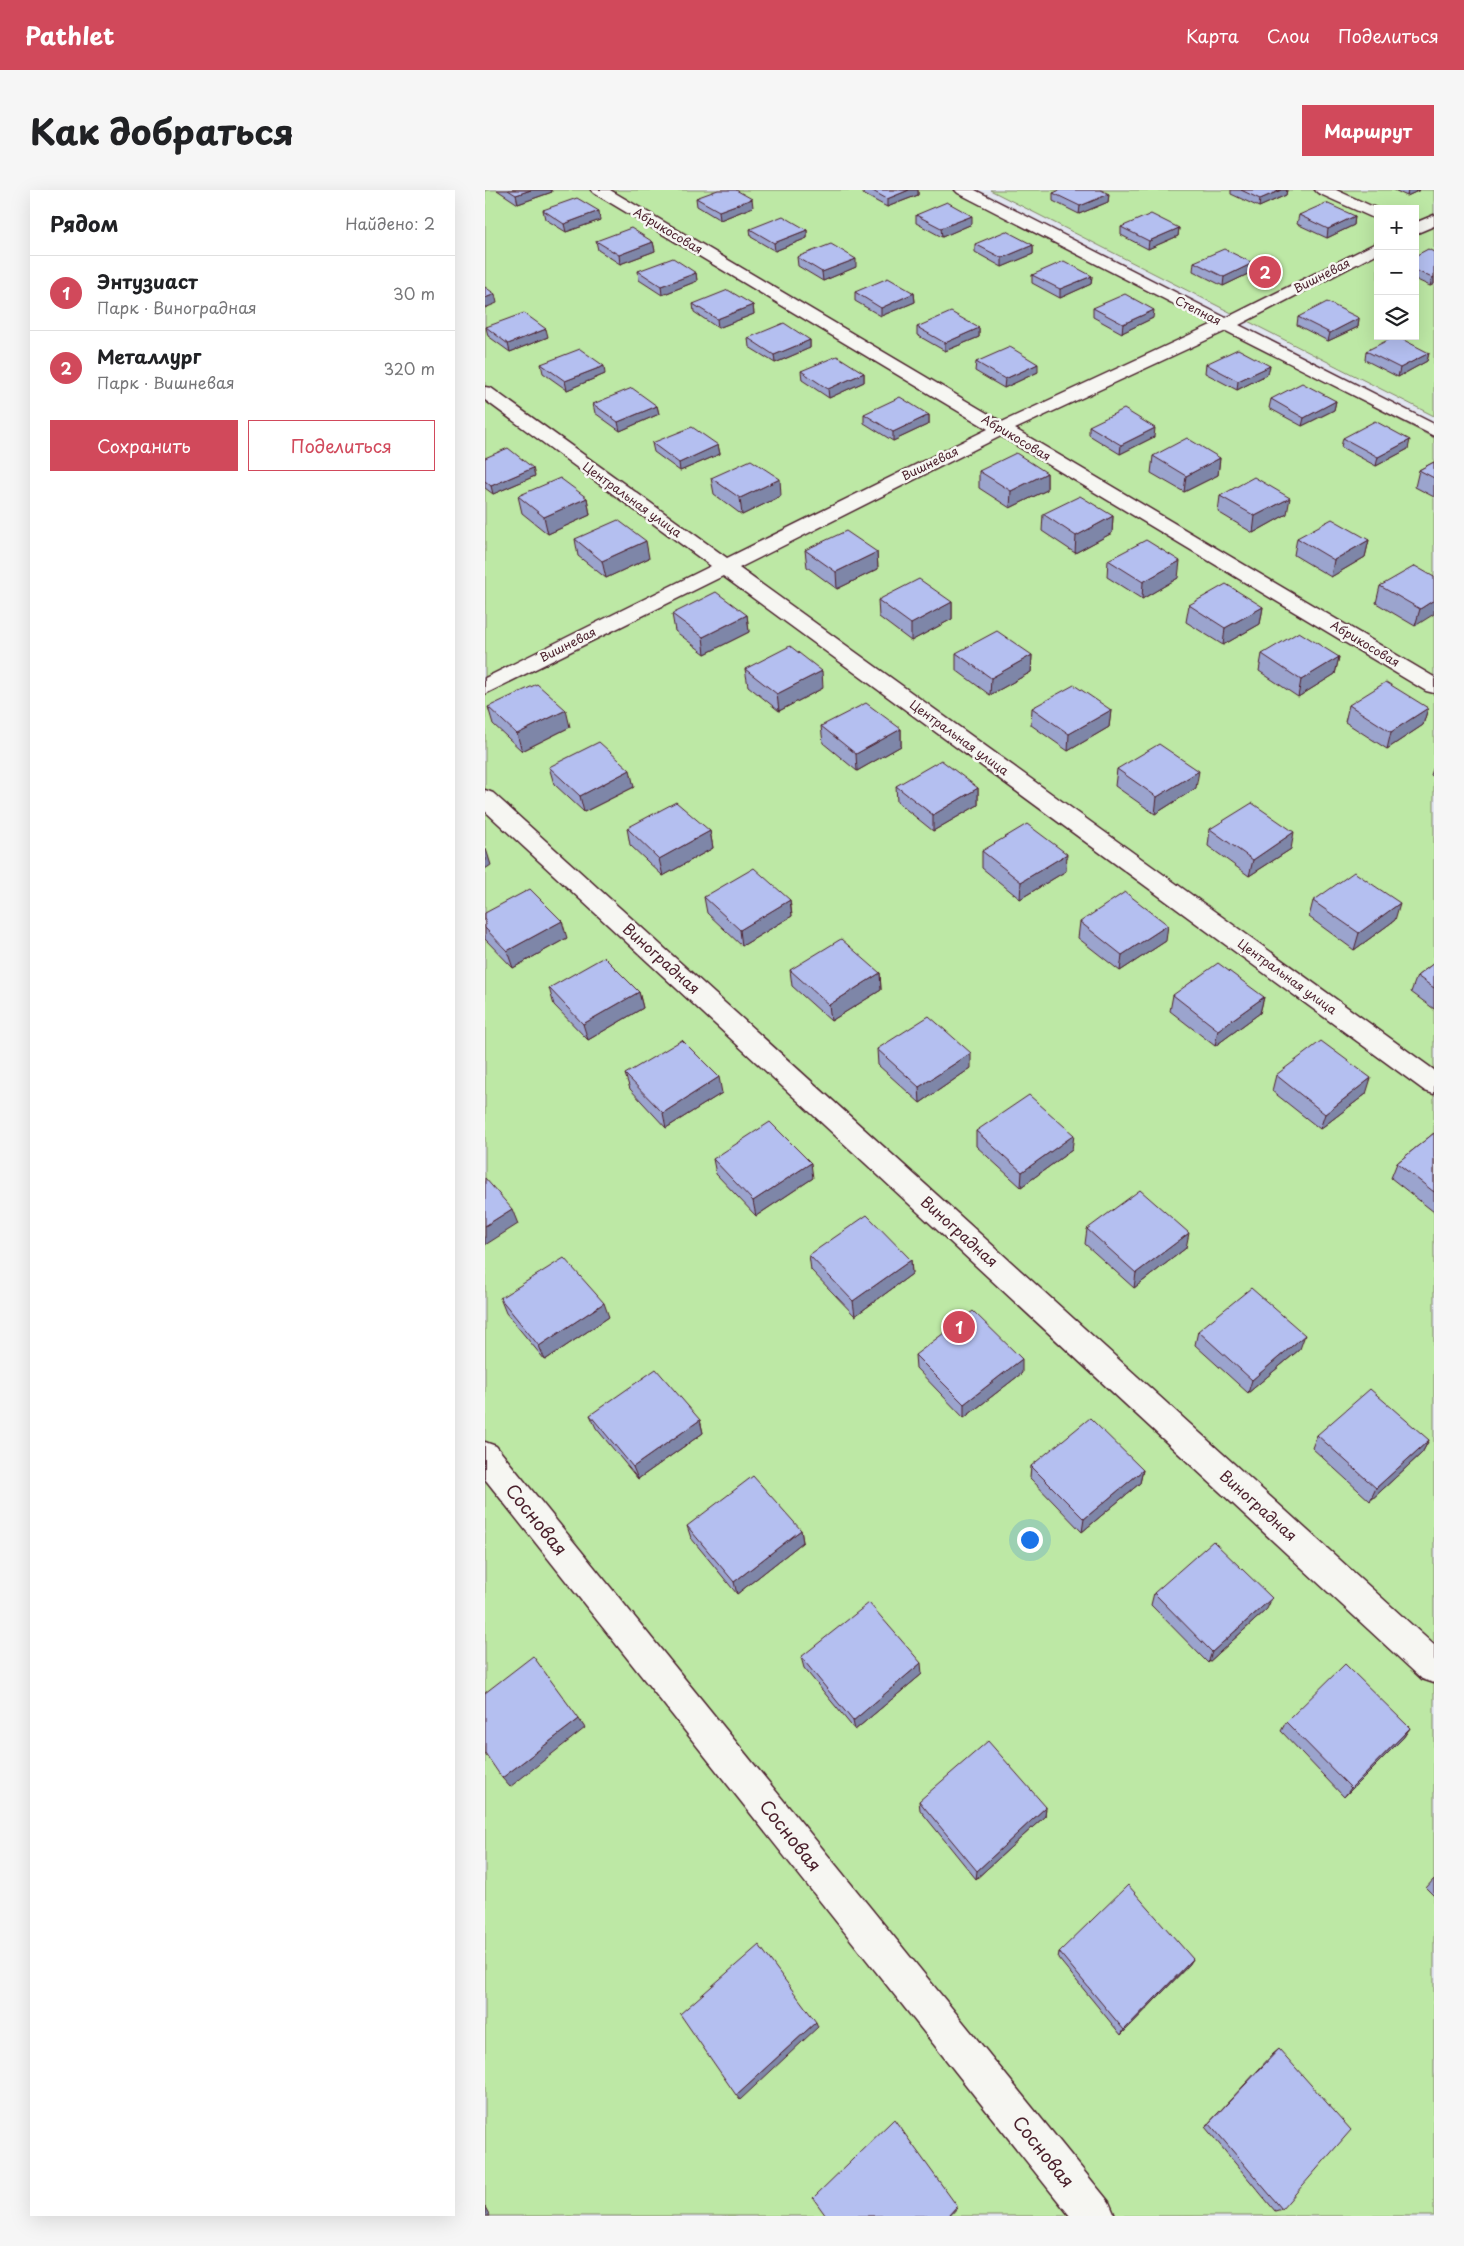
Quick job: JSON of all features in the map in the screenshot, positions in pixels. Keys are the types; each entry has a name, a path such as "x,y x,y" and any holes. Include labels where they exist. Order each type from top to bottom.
{"street":[{"name":"Абрикосовая","path":"599,190 1434,686"},
{"name":"Степная","path":"963,190 1434,431"},
{"path":"1323,190 1374,213"},
{"path":"1419,233 1434,220"},
{"name":"Вишневая","path":"485,687 1001,429 1225,324 1374,250"},
{"name":"Центральная улица","path":"485,392 1434,1084"},
{"name":"Виноградная","path":"485,798 1434,1667"},
{"name":"Сосновая","path":"485,1456 1095,2216"}],"green space":[{"path":"485,190 953,190 1434,438 1434,2216 485,2216"},
{"path":"990,190 1434,190 1434,416"}],"building":[{"path":"508,190 531,190 516,195"},
{"path":"718,190 736,190 752,199 719,211 696,198"},
{"path":"871,190 909,190 887,199"},
{"path":"1060,190 1101,190 1109,194 1080,206 1053,193"},
{"path":"1241,190 1281,190 1260,199"},
{"path":"577,198 599,211 564,224 543,210"},
{"path":"947,202 972,216 941,228 916,215"},
{"path":"1326,203 1355,216 1328,229 1299,215"},
{"path":"1151,214 1179,228 1149,241 1121,227"},
{"path":"783,216 807,230 774,243 750,229"},
{"path":"631,228 653,242 619,255 596,241"},
{"path":"1006,231 1033,245 1002,258 975,244"},
{"path":"831,244 856,259 822,272 797,257"},
{"path":"1224,249 1253,263 1224,277 1194,262"},
{"path":"1428,249 1434,252 1434,277 1432,278 1419,272 1419,254"},
{"path":"673,258 696,273 661,286 638,271"},
{"path":"1064,261 1092,276 1060,289 1032,275"},
{"path":"888,278 914,293 881,308 855,292"},
{"path":"485,287 495,294 485,298"},
{"path":"728,290 753,305 717,319 693,304"},
{"path":"1125,294 1154,310 1123,324 1093,308"},
{"path":"1327,302 1359,318 1330,333 1298,317"},
{"path":"951,312 979,328 945,343 917,327"},
{"path":"524,313 546,329 508,344 486,327"},
{"path":"784,323 810,340 774,355 748,338"},
{"path":"1388,340 1404,340 1429,353 1400,368 1366,351"},
{"path":"1010,347 1038,364 1005,379 976,362"},
{"path":"580,349 604,366 565,381 541,364"},
{"path":"1238,349 1270,366 1238,381 1206,364"},
{"path":"837,356 864,373 828,389 801,371"},
{"path":"1302,383 1336,401 1304,418 1271,399"},
{"path":"632,388 657,406 618,422 593,404"},
{"path":"900,397 929,415 893,432 864,414"},
{"path":"1124,409 1155,428 1121,445 1089,426"},
{"path":"1375,421 1410,440 1378,457 1343,438"},
{"path":"692,427 718,445 679,463 652,443"},
{"path":"1187,438 1220,458 1186,476 1153,456"},
{"path":"508,448 533,468 491,486 485,481 485,458"},
{"path":"1016,453 1047,473 1011,491 979,471"},
{"path":"751,460 780,479 740,498 711,478"},
{"path":"1434,462 1434,478 1419,470"},
{"path":"1254,477 1290,498 1255,516 1220,496"},
{"path":"560,478 587,498 544,517 518,496"},
{"path":"1080,496 1113,516 1076,536 1043,514"},
{"path":"1332,519 1369,540 1334,560 1297,538"},
{"path":"618,520 646,541 602,561 575,539"},
{"path":"846,531 877,552 836,572 805,550"},
{"path":"1146,540 1180,561 1143,582 1108,560"},
{"path":"1415,566 1434,577 1434,600 1420,609 1380,586"},
{"path":"919,579 952,602 911,624 878,600"},
{"path":"1226,584 1263,607 1225,628 1189,605"},
{"path":"716,592 747,615 703,637 672,614"},
{"path":"997,631 1032,655 991,678 956,653"},
{"path":"1299,632 1339,657 1301,680 1262,654"},
{"path":"790,646 822,671 777,694 745,669"},
{"path":"1386,682 1428,708 1391,732 1349,705"},
{"path":"537,684 566,710 517,734 488,707"},
{"path":"1074,685 1111,710 1069,734 1032,708"},
{"path":"866,703 901,729 856,754 821,726"},
{"path":"599,742 630,770 580,796 549,767"},
{"path":"1159,744 1199,771 1157,797 1117,769"},
{"path":"941,760 978,788 933,815 896,786"},
{"path":"676,802 710,831 659,859 627,828"},
{"path":"1252,803 1294,832 1253,860 1210,829"},
{"path":"1027,824 1067,854 1021,882 982,851"},
{"path":"754,868 790,900 740,930 704,897"},
{"path":"1354,872 1400,903 1359,933 1313,901"},
{"path":"530,889 562,921 507,951 485,928 485,913"},
{"path":"1125,892 1168,925 1122,955 1080,922"},
{"path":"841,939 880,973 829,1005 790,970"},
{"path":"604,957 639,992 583,1024 549,988"},
{"path":"1218,963 1264,997 1218,1030 1173,995"},
{"path":"1434,963 1434,988 1417,976"},
{"path":"929,1016 971,1053 919,1087 877,1049"},
{"path":"682,1040 719,1077 663,1113 625,1074"},
{"path":"1321,1041 1371,1078 1325,1114 1276,1075"},
{"path":"1029,1095 1074,1135 1022,1172 976,1131"},
{"path":"770,1122 811,1163 753,1201 713,1159"},
{"path":"1434,1133 1434,1192 1397,1163"},
{"path":"485,1178 512,1209 485,1226"},
{"path":"1140,1190 1189,1233 1136,1273 1087,1229"},
{"path":"867,1215 911,1260 853,1301 809,1255"},
{"path":"564,1258 604,1303 539,1346 500,1298"},
{"path":"1251,1288 1305,1335 1252,1380 1198,1331"},
{"path":"973,1311 1022,1359 964,1404 915,1355"},
{"path":"656,1369 700,1420 633,1467 590,1415"},
{"path":"1370,1389 1429,1440 1376,1488 1317,1435"},
{"path":"1090,1418 1143,1470 1084,1519 1031,1466"},
{"path":"753,1476 801,1530 734,1582 687,1526"},
{"path":"1213,1541 1272,1598 1212,1652 1154,1593"},
{"path":"869,1603 921,1663 853,1721 801,1657"},
{"path":"533,1656 579,1719 502,1778 485,1753 485,1693"},
{"path":"1345,1664 1410,1728 1351,1788 1286,1722"},
{"path":"988,1741 1046,1807 977,1871 919,1801"},
{"path":"1128,1885 1193,1959 1124,2030 1059,1952"},
{"path":"759,1945 816,2022 736,2095 680,2014"},
{"path":"1279,2049 1351,2130 1282,2209 1209,2123"},
{"path":"894,2119 957,2206 948,2216 826,2216 813,2198"}],"place":[{"name":"Металлург","path":"1265,272"},
{"name":"Энтузиаст","path":"959,1327"}]}
